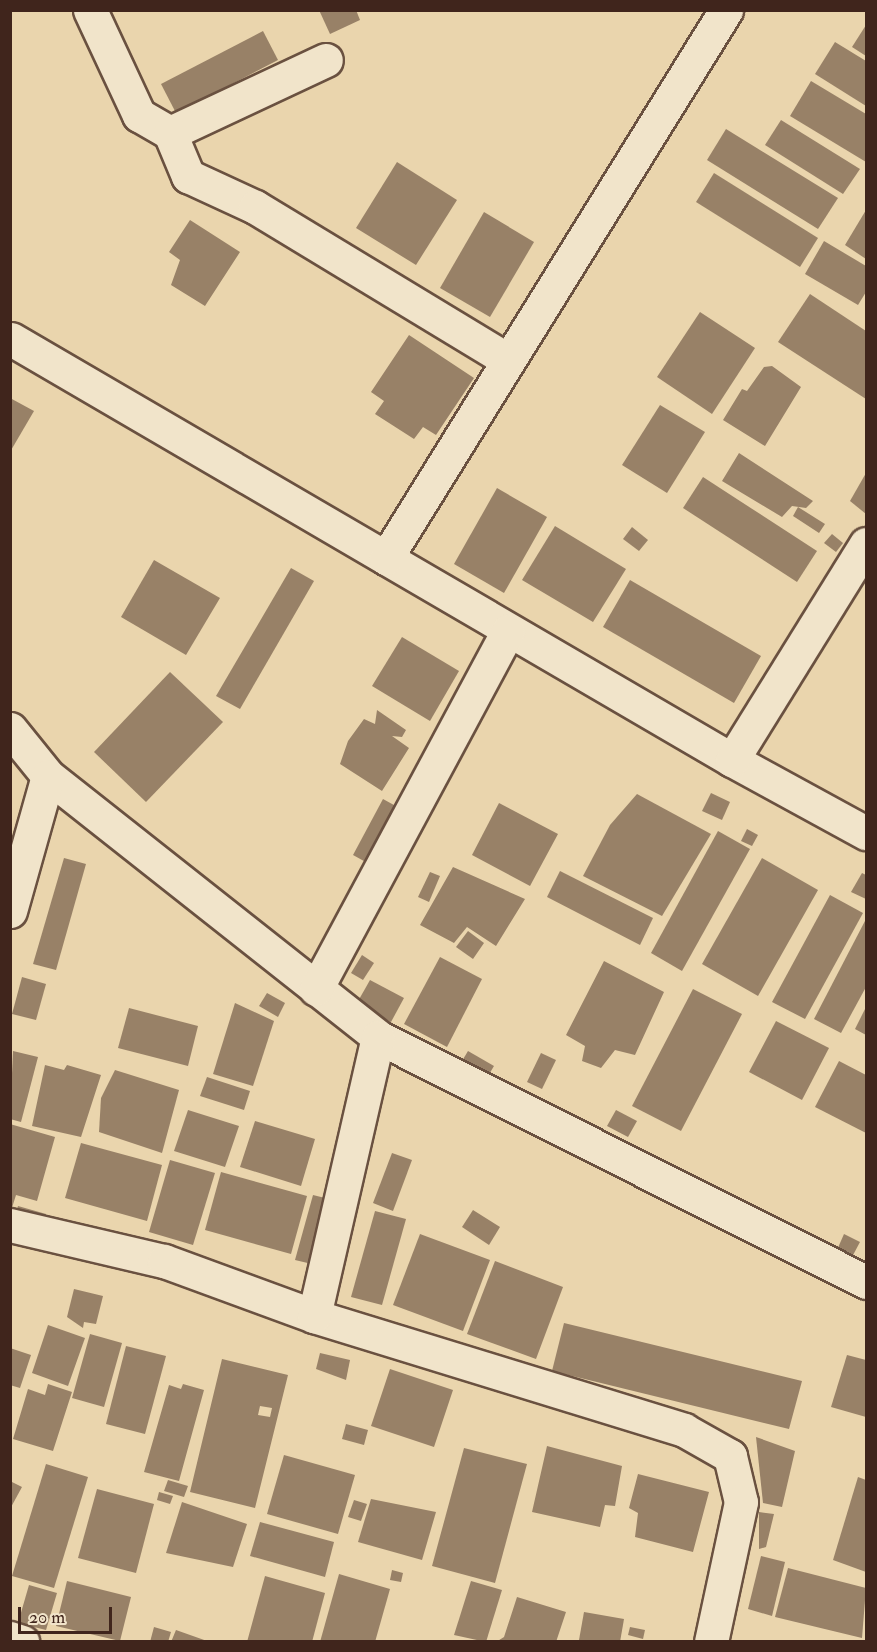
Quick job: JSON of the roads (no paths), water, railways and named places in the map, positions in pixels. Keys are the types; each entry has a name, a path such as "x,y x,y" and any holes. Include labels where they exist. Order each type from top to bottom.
{"street":[{"path":"90,10 139,115 170,133 188,176 255,207 508,360"},
{"path":"386,558 726,10"},
{"path":"170,133 326,60"},
{"path":"11,339 732,760 867,832"},
{"path":"732,760 867,544"},
{"path":"316,989 508,630"},
{"path":"10,729 48,776 378,1037 867,1282"},
{"path":"10,911 48,776"},
{"path":"314,1316 378,1037"},
{"path":"10,1225 164,1261 314,1316 684,1430 730,1456 741,1502 711,1641"},
{"path":"10,1638 22,1641"}]}
